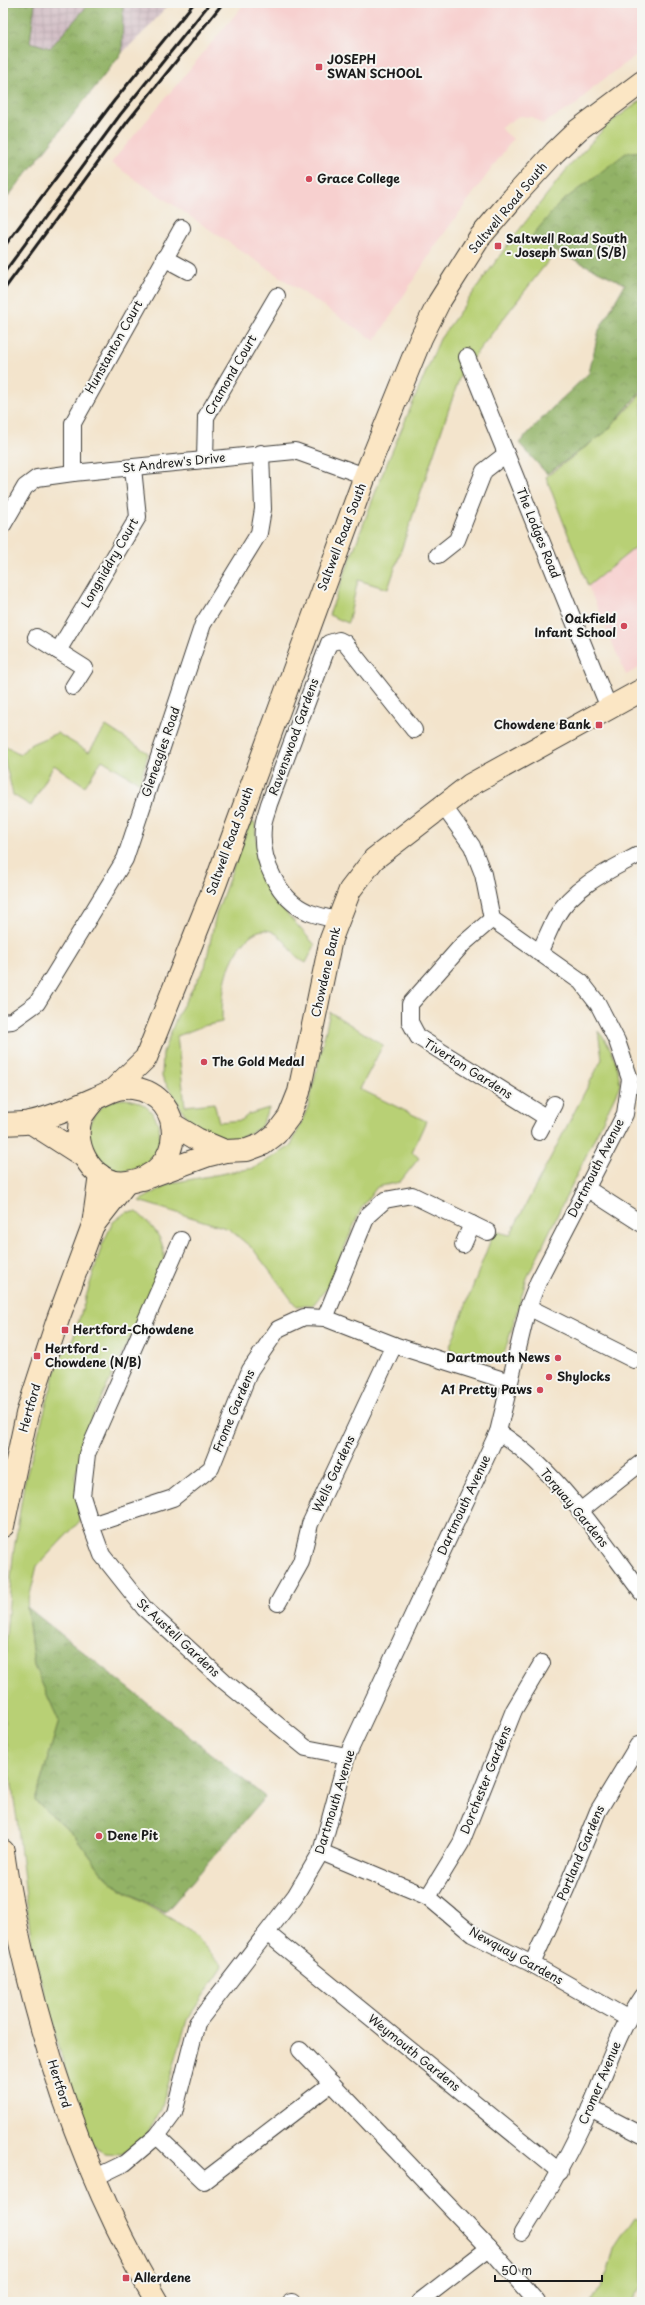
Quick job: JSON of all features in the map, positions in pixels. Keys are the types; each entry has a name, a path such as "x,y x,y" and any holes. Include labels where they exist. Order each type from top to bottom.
{"street":[{"name":"Saltwell Road South","path":"115,1088 146,1058 215,885 365,476 421,338 439,302 480,237 555,152 596,116 642,82"},
{"name":"Hunstanton Court","path":"73,473 73,423 182,228"},
{"path":"164,258 188,271"},
{"name":"Cramond Court","path":"205,460 206,417 277,296"},
{"name":"The Lodges Road","path":"467,357 608,708"},
{"name":"St Andrew's Drive","path":"3,525 25,487 37,478 73,473 133,468 261,453 295,451 365,476"},
{"name":"Gleneagles Road","path":"3,1022 12,1021 37,1003 125,859 203,624 259,533 263,509 261,453"},
{"path":"438,555 457,540 484,471 506,454"},
{"name":"Longniddry Court","path":"58,651 138,517 133,468"},
{"path":"36,637 85,668 73,687"},
{"name":"Ravenswood Gardens","path":"338,920 308,912 294,903 283,892 272,876 266,859 263,828 269,804 329,643 339,640 345,643 414,730"},
{"name":"Chowdene Bank","path":"135,1181 225,1151 247,1150 263,1144 276,1134 289,1117 299,1092 331,939 350,890 374,859 442,804 470,785 642,690"},
{"path":"442,804 472,846 483,874 492,919"},
{"path":"539,953 557,916 574,895 605,872 642,853"},
{"name":"Dartmouth Avenue","path":"94,2178 125,2163 157,2136 174,2113 197,2023 268,1933 295,1896 321,1852 347,1756 498,1432 528,1307 538,1282 625,1114 630,1079 617,1042 598,1004 581,982 492,919"},
{"name":"Tiverton Gardens","path":"492,919 463,944 410,1004 410,1022 418,1037 551,1111 539,1132"},
{"name":"Saltwell Road South","path":"146,1058 148,1093"},
{"path":"3,1124 30,1122 95,1098 115,1088 133,1088 148,1093 159,1101 167,1111 172,1124 174,1136 170,1151 161,1167 135,1181 114,1181 100,1175 91,1167 83,1156 79,1141 81,1118 95,1098"},
{"path":"30,1122 83,1156"},
{"name":"Chowdene Bank","path":"172,1124 197,1139 225,1151"},
{"name":"Hertford","path":"3,1526 27,1414 58,1319 93,1225 100,1175"},
{"name":"Hertford","path":"93,1225 135,1181"},
{"path":"586,1188 642,1224"},
{"path":"326,1318 367,1216 385,1200 412,1196 488,1232"},
{"path":"463,1246 472,1224"},
{"name":"St Austell Gardens","path":"180,1240 87,1454 82,1496 91,1525 102,1555 144,1608 224,1681 306,1748 347,1756"},
{"path":"528,1307 634,1360"},
{"name":"Frome Gardens","path":"91,1525 173,1498 211,1468 250,1370 278,1329 304,1317 326,1318 394,1345 510,1382"},
{"name":"Wells Gardens","path":"278,1603 301,1562 310,1524 394,1345"},
{"name":"Torquay Gardens","path":"498,1432 520,1446 580,1511 642,1593"},
{"path":"580,1511 642,1462"},
{"name":"Dorchester Gardens","path":"428,1897 461,1843 514,1710 542,1663"},
{"name":"Portland Gardens","path":"532,1964 566,1889 598,1811 638,1745"},
{"name":"Hertford","path":"3,1851 12,1910 38,2017 64,2100 94,2178 128,2250 157,2302"},
{"name":"Newquay Gardens","path":"321,1852 428,1897 472,1934 532,1964 626,2018"},
{"name":"Weymouth Gardens","path":"268,1933 560,2172"},
{"name":"Cromer Avenue","path":"522,2233 560,2172 590,2108 626,2018 642,1996"},
{"path":"300,2050 489,2248 537,2302"},
{"path":"157,2136 204,2181 332,2083"},
{"path":"590,2108 642,2135"},
{"path":"419,2302 489,2248"}],"shaded area":[{"path":"3,3 169,3 150,26 122,53 3,203"},
{"name":"Grace College","path":"245,3 642,3 642,51 592,88 577,104 542,124 532,117 519,116 500,128 513,139 435,246 375,341 111,163"},
{"name":"Oakfield Infant School","path":"642,542 642,666 626,675 588,586"}],"green space":[{"path":"3,3 35,3 30,42 50,48 90,3 123,3 122,53 3,203"},
{"path":"642,100 642,151 626,153 532,236 556,251 461,373 388,589 358,580 348,623 329,615 382,475 440,339 509,243 567,169 608,124"},
{"path":"642,151 642,390 606,432 547,474 519,443 549,411 589,373 599,330 625,284 556,251 531,237 560,203 626,153"},
{"path":"642,393 642,542 588,586 546,477 608,430"},
{"path":"106,726 148,753 140,783 102,760 85,786 54,765 31,806 13,795 5,764 3,745 20,755 29,745 57,733 89,752"},
{"path":"250,822 255,823 260,871 273,898 315,945 306,963 297,956 278,935 266,930 258,931 246,940 233,958 229,968 224,989 222,1022 203,1026 177,1036 185,1106 214,1103 219,1122 242,1120 249,1114 269,1108 260,1128 236,1140 204,1133 186,1116 162,1077 163,1052 178,1014 205,967 216,914"},
{"path":"330,1012 383,1045 360,1089 426,1121 412,1152 419,1158 400,1182 377,1187 361,1209 327,1288 313,1305 297,1307 253,1249 229,1229 139,1201 171,1183 254,1168 291,1146 308,1107"},
{"path":"598,1031 611,1049 614,1056 620,1085 527,1278 505,1351 500,1360 490,1362 449,1349 494,1231 510,1235 602,1059"},
{"path":"124,1099 144,1105 154,1115 160,1135 154,1155 144,1165 124,1171 104,1165 94,1155 88,1135 94,1115 104,1105"},
{"path":"126,1212 137,1212 154,1229 163,1249 164,1266 89,1424 75,1476 80,1521 37,1566 27,1607 34,1666 59,1721 35,1801 75,1836 103,1874 115,1885 188,1929 223,1966 187,2020 161,2109 147,2135 123,2154 104,2153 89,2144 61,2055 32,1947 17,1820 4,1732 6,1636 13,1556 24,1484 58,1363 74,1336 102,1245 113,1222"},
{"path":"27,1607 265,1797 165,1913 115,1885 103,1874 75,1836 35,1801 59,1721 34,1666"},
{"path":"635,2217 642,2220 642,2285 632,2302 592,2302 608,2271 614,2248"}],"railway":[{"path":"3,248 114,101 194,3"},
{"path":"3,274 120,115 210,3"},
{"path":"3,291 128,121 223,3"}],"place":[{"name":"JOSEPH SWAN SCHOOL","path":"319,67"},
{"name":"Grace College","path":"309,179"},
{"name":"Saltwell Road South - Joseph Swan (S/B)","path":"498,246"},
{"name":"Oakfield Infant School","path":"624,626"},
{"name":"Chowdene Bank","path":"599,725"},
{"name":"The Gold Medal","path":"204,1062"},
{"name":"Hertford-Chowdene","path":"65,1330"},
{"name":"Hertford - Chowdene (N/B)","path":"37,1356"},
{"name":"Dartmouth News","path":"558,1358"},
{"name":"Shylocks","path":"549,1377"},
{"name":"A1 Pretty Paws","path":"540,1390"},
{"name":"Dene Pit","path":"99,1836"},
{"name":"Allerdene","path":"126,2278"}]}
